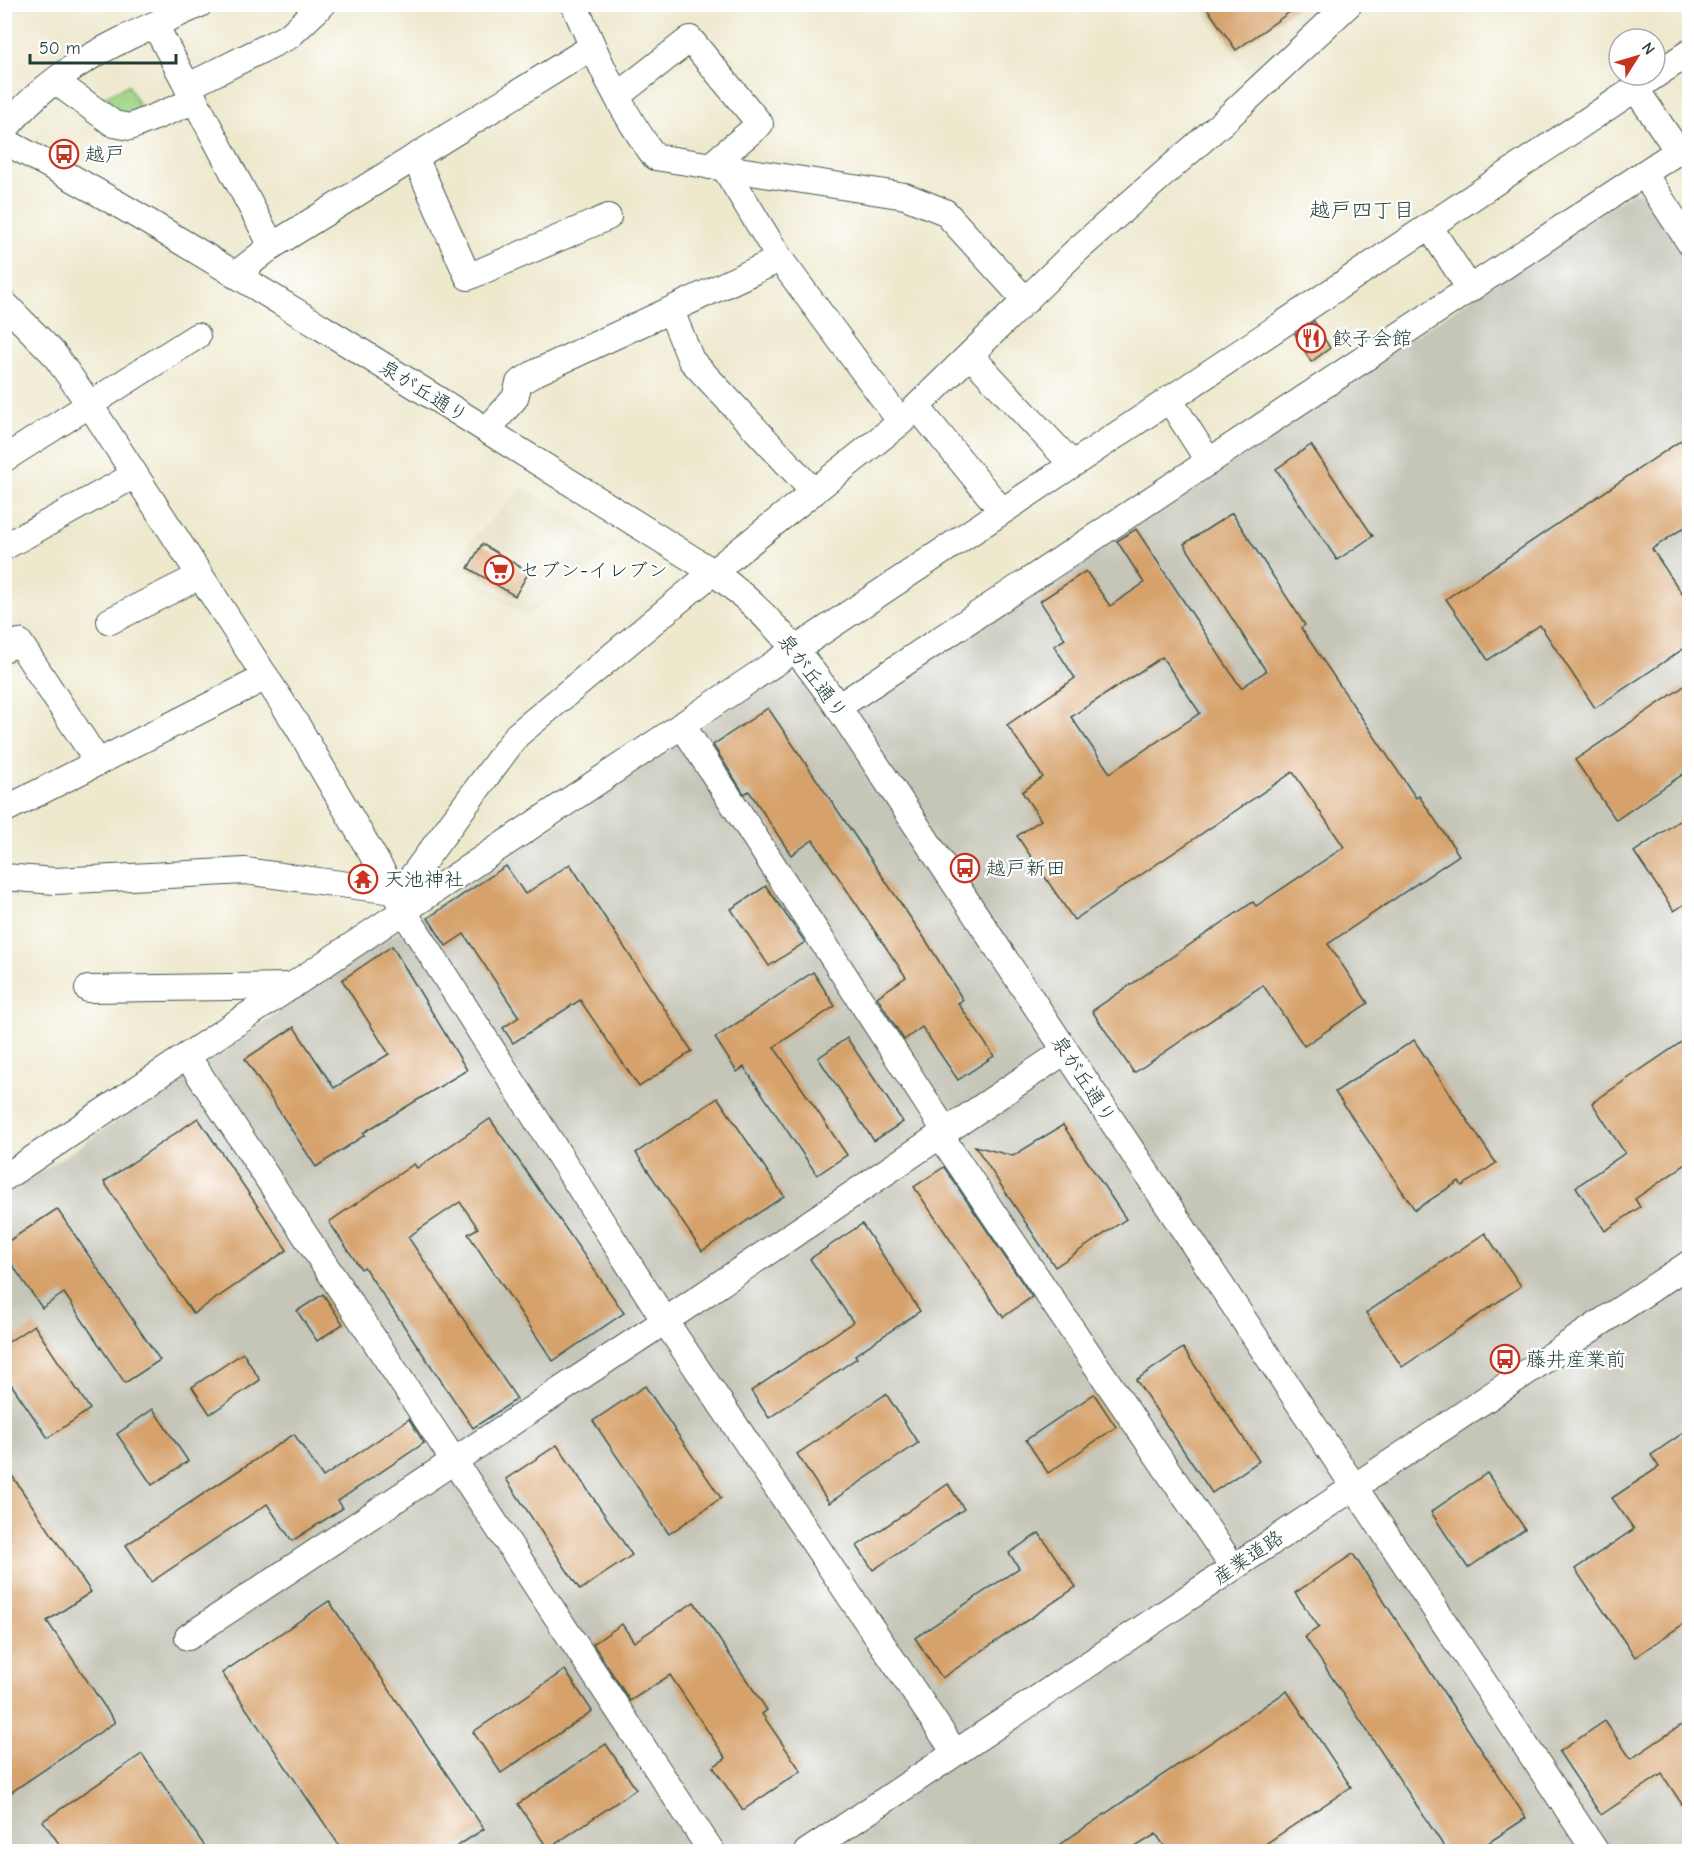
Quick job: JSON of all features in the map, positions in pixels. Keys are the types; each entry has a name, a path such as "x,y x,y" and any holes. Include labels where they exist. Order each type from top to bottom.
{"street":[{"path":"4,130 25,103 94,52 200,4"},
{"path":"55,81 114,124 130,127 289,36 322,4"},
{"path":"574,4 592,47 634,130 655,157 905,196 945,212 1026,301"},
{"path":"398,900 517,735 713,572 909,415 1076,251 1224,121 1349,4"},
{"path":"155,25 272,246"},
{"path":"617,96 690,39 760,124 717,166"},
{"path":"235,275 272,246 592,47"},
{"path":"4,1178 292,986 398,900 682,725 1689,52"},
{"path":"838,706 1684,147 1635,88"},
{"name":"泉が丘通り","path":"4,141 74,177 487,430 713,572 742,592 795,648 838,706 1596,1851"},
{"path":"415,157 468,277 608,217"},
{"path":"717,166 780,259 909,415 1002,511"},
{"path":"1644,174 1689,243"},
{"path":"1429,226 1470,289"},
{"path":"487,430 515,398 519,383 557,360 671,311 780,259"},
{"path":"4,303 54,354 90,405 298,727 398,900 665,1321 954,1751"},
{"path":"671,311 691,360 814,492"},
{"path":"4,459 197,336"},
{"path":"970,355 1072,464"},
{"path":"1169,399 1209,462"},
{"path":"4,547 135,475"},
{"path":"110,621 200,576"},
{"path":"4,649 19,642 98,762"},
{"path":"4,810 266,677"},
{"path":"682,725 943,1134 1233,1568"},
{"path":"4,877 55,881 245,871 398,900"},
{"path":"88,989 292,986"},
{"path":"188,1636 665,1321 1065,1051"},
{"path":"187,1056 712,1851"},
{"name":"産業道路","path":"807,1851 1689,1263"}],"shaded area":[{"path":"1199,5 1336,5 1254,81"},
{"path":"1634,191 1643,194 1690,264 1689,1851 5,1852 5,1196 781,674 794,677 804,684 830,722"},
{"path":"523,487 620,545 527,617 453,572 473,538"}],"green space":[{"path":"128,85 144,115 131,120 94,102"}],"building":[{"path":"1204,4 1301,4 1236,50"},
{"name":"餃子会館","path":"1314,321 1330,348 1311,362 1295,334"},
{"path":"1689,435 1689,524 1652,549 1689,604 1689,645 1595,708 1540,625 1488,660 1446,599"},
{"path":"1311,445 1373,536 1337,560 1276,469"},
{"path":"1232,513 1305,625 1301,628 1416,798 1419,796 1459,855 1328,944 1368,1003 1304,1046 1263,985 1134,1073 1092,1011 1253,902 1256,906 1344,847 1293,772 1074,920 1017,836 1041,820 1022,792 1043,777 1007,725 1075,678 1054,646 1065,639 1040,601 1086,571 1110,606 1144,583 1117,541 1136,529 1241,688 1266,671 1184,544","holes":["1162,657 1200,713 1110,773 1071,717"]},
{"name":"セブン-イレブン","path":"482,544 529,572 515,596 468,568"},
{"path":"1689,683 1689,770 1616,820 1575,760"},
{"path":"768,708 927,942 963,1000 958,1003 994,1056 958,1080 922,1027 904,1040 877,997 906,977 813,840 791,855 749,791 744,794 713,745"},
{"path":"1689,814 1689,901 1674,911 1634,852"},
{"path":"570,864 692,1051 639,1087 580,1000 513,1043 503,1028 519,1017 464,934 446,946 428,918 506,866 525,894"},
{"path":"766,886 805,942 769,966 731,909"},
{"path":"392,946 467,1070 363,1133 365,1135 316,1167 245,1059 294,1027 334,1088 389,1054 342,980"},
{"path":"813,972 835,1006 774,1047 847,1155 817,1175 744,1067 737,1072 715,1038"},
{"path":"1689,1037 1689,1162 1635,1199 1640,1207 1605,1231 1576,1187 1625,1153 1592,1103"},
{"path":"847,1038 903,1122 874,1141 818,1058"},
{"path":"1414,1040 1496,1163 1462,1186 1459,1181 1415,1210 1335,1092"},
{"path":"718,1098 784,1196 702,1251 636,1153"},
{"path":"198,1118 287,1250 193,1314 104,1182"},
{"path":"490,1119 624,1313 553,1361 468,1234 478,1228 460,1202 408,1237 517,1399 473,1428 364,1267 361,1269 329,1222 414,1164 417,1168"},
{"path":"1063,1125 1126,1219 1055,1267 975,1146 1013,1156"},
{"path":"944,1167 1032,1297 1003,1317 914,1187"},
{"path":"57,1209 160,1360 125,1383 64,1293 42,1308 4,1253 4,1244"},
{"path":"862,1224 920,1311 855,1355 857,1358 769,1418 751,1391 853,1322 810,1259"},
{"path":"1485,1233 1521,1286 1402,1367 1366,1313"},
{"path":"323,1294 343,1324 317,1341 297,1311"},
{"path":"34,1325 90,1409 48,1438 4,1374 4,1345"},
{"path":"1183,1348 1259,1461 1212,1493 1136,1380"},
{"path":"243,1353 260,1380 210,1414 192,1387"},
{"path":"645,1386 721,1498 669,1534 593,1421"},
{"path":"886,1394 918,1443 829,1503 797,1454"},
{"path":"1094,1394 1116,1427 1048,1473 1026,1440"},
{"path":"153,1409 188,1461 152,1485 117,1434"},
{"path":"409,1419 424,1443 338,1501 343,1508 292,1541 267,1504 151,1582 126,1545 294,1434 323,1477"},
{"path":"1689,1429 1689,1620 1635,1657 1575,1569 1634,1529 1612,1498 1659,1467 1651,1455"},
{"path":"557,1445 632,1555 580,1590 506,1479"},
{"path":"4,1464 91,1592 47,1621 115,1722 4,1797"},
{"path":"1487,1473 1525,1529 1468,1568 1431,1512"},
{"path":"948,1484 964,1509 873,1570 857,1546"},
{"path":"1039,1533 1076,1587 942,1678 915,1638 1019,1568 1009,1553"},
{"path":"1353,1554 1526,1818 1476,1851 1447,1851 1305,1637 1319,1627 1295,1593"},
{"path":"329,1601 484,1829 450,1851 343,1851 222,1673"},
{"path":"694,1602 767,1710 762,1714 801,1771 743,1810 713,1767 726,1758 670,1675 630,1701 593,1644 622,1624 634,1642"},
{"path":"565,1670 592,1711 501,1773 473,1732"},
{"path":"1287,1691 1351,1787 1255,1851 1168,1851 1156,1834 1129,1851 1050,1851"},
{"path":"1689,1720 1689,1815 1662,1774 1601,1815 1559,1752 1605,1721 1631,1759"},
{"path":"606,1744 636,1789 548,1849 518,1804"},
{"path":"142,1754 208,1851 64,1851 43,1821"}],"place":[{"name":"越戸","path":"64,154"},
{"name":"餃子会館","path":"1311,338"},
{"name":"セブン-イレブン","path":"499,570"},
{"name":"越戸新田","path":"965,868"},
{"name":"天池神社","path":"363,879"},
{"name":"藤井産業前","path":"1505,1359"}],"district":[{"name":"越戸四丁目","path":"1362,210"}]}
